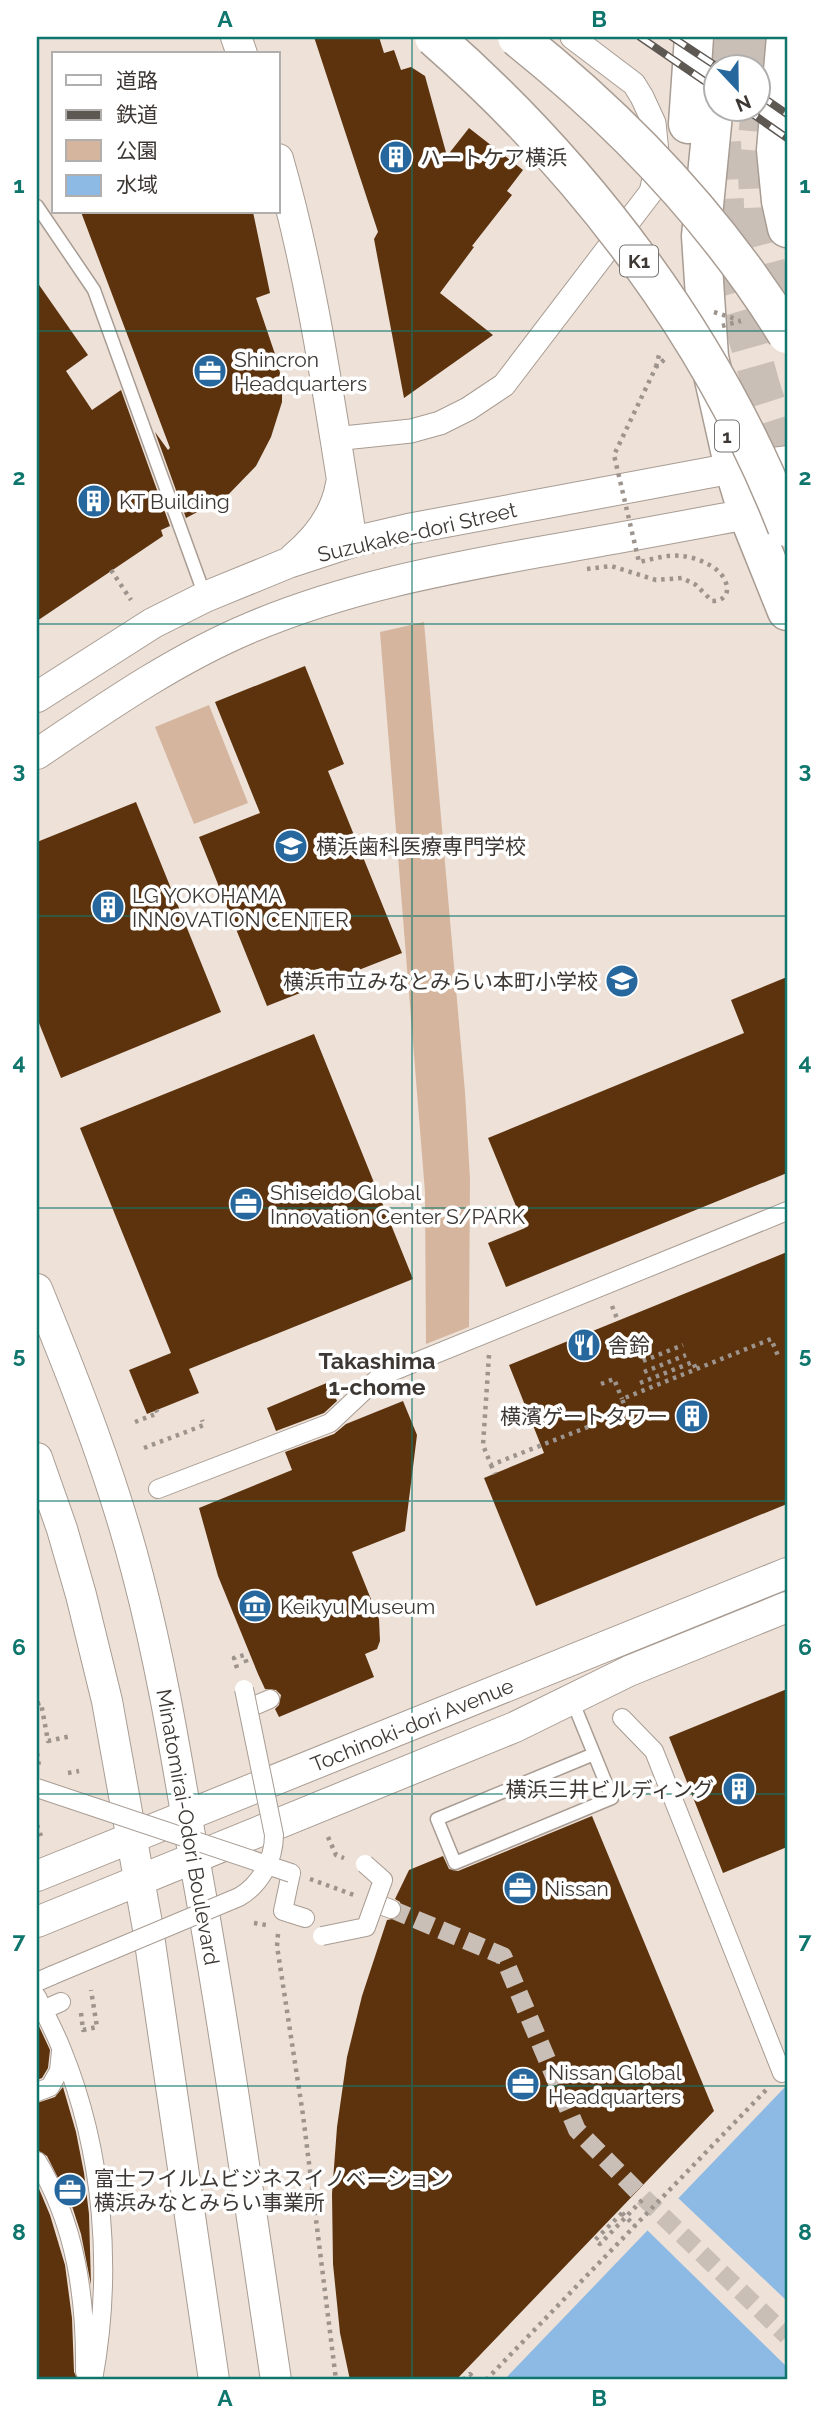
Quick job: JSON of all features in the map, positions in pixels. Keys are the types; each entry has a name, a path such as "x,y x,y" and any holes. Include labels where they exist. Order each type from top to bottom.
{"highway":[{"name":"K1","path":"434,37 544,142 625,242 691,335 722,387 749,439 787,527"},
{"path":"440,37 519,98 585,165 635,224 684,289 732,362 787,461"},
{"path":"517,37 549,62 648,156 740,264 787,334"},
{"path":"694,37 685,160 688,186 701,236"},
{"path":"786,37 775,150 787,228"},
{"name":"1","path":"712,122 701,236 709,357 734,468 748,514 787,611"}],"street":[{"path":"414,37 469,86 529,148 612,245"},
{"path":"334,439 411,431 440,423 468,409 504,385 651,192 659,162 654,123 642,97 634,84 572,37"},
{"path":"280,166 290,199 310,295 352,542"},
{"name":"Suzukake-dori Street","path":"37,697 143,629 205,597 288,563 352,542 408,529 734,468 787,461"},
{"path":"288,563 324,526 339,496 341,480"},
{"name":"Suzukake-dori Street","path":"37,754 175,665 249,628 303,607 366,587 421,574 748,514 787,495"},
{"path":"158,1489 330,1423 379,1377 787,1211"},
{"name":"Minatomirai-Odori Boulevard","path":"37,1289 66,1360 118,1506 138,1575 163,1683 195,1859 276,2380"},
{"path":"37,1458 62,1529 107,1701 140,1880 214,2380"},
{"name":"Tochinoki-dori Avenue","path":"37,1876 787,1573"},
{"name":"Tochinoki-dori Avenue","path":"37,1922 515,1727 629,1671 787,1607"},
{"path":"45,1978 239,1897 252,1890 260,1881 274,1846 274,1835 244,1689"},
{"path":"248,1708 270,1699"},
{"path":"622,1718 654,1751 782,2073"},
{"path":"37,1788 291,1873 283,1912 305,1918"},
{"path":"322,1936 366,1927 383,1906 383,1880 365,1864"},
{"path":"61,2002 40,2004 61,2048 86,2124 98,2195 102,2242 102,2325 93,2380"},
{"path":"37,2092 50,2087 59,2071 61,2048"},
{"path":"37,2161 61,2211 79,2267 85,2380"}],"lane":[{"path":"37,206 94,290 205,597"},
{"path":"572,1700 612,1798 455,1863 437,1819 594,1754"}],"path":[{"path":"718,327 743,321"},
{"path":"587,569 611,566 656,580 682,578 696,585 712,601 720,601 726,596 728,589 725,580 701,561 684,556 665,556 639,562 614,455 656,367 670,354"},
{"path":"111,570 131,600"},
{"path":"490,1332 484,1445 495,1474"},
{"path":"622,1399 771,1339 779,1358"},
{"path":"643,1361 683,1345"},
{"path":"644,1373 686,1355"},
{"path":"640,1383 693,1362 696,1369"},
{"path":"601,1384 614,1379 631,1419"},
{"path":"135,1422 158,1413 156,1410"},
{"path":"144,1448 204,1425 202,1420"},
{"path":"579,1420 582,1429"},
{"path":"491,1465 598,1423"},
{"path":"37,1704 41,1703 48,1741 71,1736"},
{"path":"37,1825 41,1836"},
{"path":"328,1837 337,1856"},
{"path":"291,1873 383,1906"},
{"path":"278,1927 277,1946 303,2115 336,2380"},
{"path":"486,2380 782,2073"},
{"path":"635,2226 622,2213 595,2240 600,2244 644,2198"},
{"path":"463,2380 470,2374 476,2380"}],"green space":[{"path":"424,622 465,1092 470,1179 469,1327 426,1344 425,1192 380,632"},
{"path":"209,705 248,803 194,824 155,727"}],"water":[{"path":"787,2085 787,2380 504,2380"}],"pier":[{"path":"676,2196 787,2301 787,2367 645,2228"}],"building":[{"path":"314,37 379,37 384,53 394,50 401,70 411,67 425,76 447,156 469,128 523,170 507,191 512,195 440,293 493,335 404,398 374,239 378,232"},
{"name":"Shincron Headquarters","path":"82,214 253,214 270,293 256,298 282,382 282,402 271,437 256,466 226,497 186,518 155,432 168,450 170,448"},
{"name":"KT Building","path":"37,282 88,355 66,371 92,410 121,390 170,526 161,530 163,536 37,621"},
{"path":"305,666 344,764 328,771 402,953 267,1006 199,837 260,813 215,702"},
{"name":"LG YOKOHAMA INNOVATION CENTER","path":"136,802 221,1012 61,1078 37,1018 37,842"},
{"path":"787,977 787,1173 506,1287 488,1243 525,1228 488,1138 744,1033 731,1000"},
{"name":"Shiseido Global Innovation Center S/PARK","path":"314,1034 413,1279 189,1369 199,1393 147,1414 129,1370 171,1353 80,1128"},
{"name":"横濱ゲートタワー","path":"787,1252 787,1504 536,1606 484,1478 544,1453 509,1365"},
{"path":"329,1382 337,1401 324,1413 276,1431 267,1408"},
{"path":"403,1401 417,1435 405,1531 352,1552 379,1619 380,1641 377,1649 365,1654 374,1677 279,1717 275,1709 279,1705 281,1695 276,1690 265,1689 258,1674 218,1576 199,1508 292,1470 285,1452 334,1434 346,1424"},
{"name":"横浜三井ビルディング","path":"787,1689 787,1847 723,1873 669,1737"},
{"name":"Nissan Global Headquarters","path":"592,1816 714,2111 456,2380 350,2380 340,2333 333,2264 332,2194 337,2127 347,2057 362,1996 387,1920 398,1918 402,1912 400,1902 395,1899 409,1870 443,1856 449,1869 458,1871"},
{"path":"37,2022 50,2050 48,2068 42,2078 37,2080"},
{"path":"63,2087 84,2173 89,2214 91,2285 81,2234 72,2206 47,2156 37,2150 37,2103 55,2097"},
{"path":"37,2184 50,2215 65,2265 72,2318 74,2372 78,2380 37,2380"}],"tunnel":[{"path":"732,52 734,37"},
{"path":"766,37 756,151 760,242 781,322"},
{"path":"722,142 728,268 787,467"},
{"path":"391,1909 503,1956 577,2130 787,2336"}],"railway":[{"path":"640,37 702,79"},
{"path":"672,37 702,57"},
{"path":"772,104 787,114"},
{"path":"764,122 787,138"}],"place":[{"name":"ハートケア横浜","path":"396,157"},
{"name":"Shincron Headquarters","path":"210,371"},
{"name":"KT Building","path":"94,501"},
{"name":"横浜歯科医療専門学校","path":"291,846"},
{"name":"LG YOKOHAMA INNOVATION CENTER","path":"108,907"},
{"name":"横浜市立みなとみらい本町小学校","path":"622,981"},
{"name":"Shiseido Global Innovation Center S/PARK","path":"246,1204"},
{"name":"舎鈴","path":"584,1345"},
{"name":"横濱ゲートタワー","path":"692,1416"},
{"name":"Keikyu Museum","path":"255,1606"},
{"name":"横浜三井ビルディング","path":"739,1789"},
{"name":"Nissan","path":"520,1888"},
{"name":"Nissan Global Headquarters","path":"523,2084"},
{"name":"富士フイルムビジネスイノベーション 横浜みなとみらい事業所","path":"70,2190"}],"district":[{"name":"Takashima 1-chome","path":"377,1373"}]}
